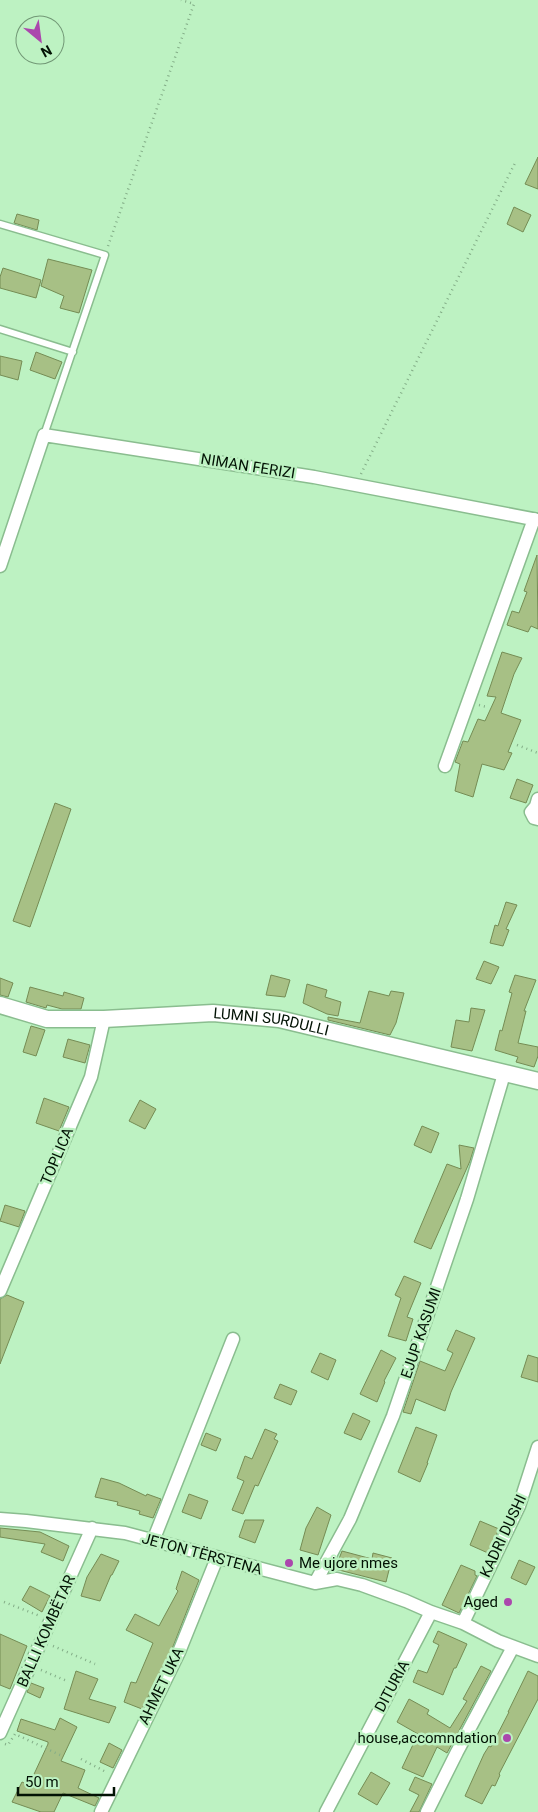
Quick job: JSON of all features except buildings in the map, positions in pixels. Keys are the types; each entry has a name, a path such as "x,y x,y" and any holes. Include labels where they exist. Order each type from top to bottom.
{"street":[{"name":"NIMAN FERIZI","path":"44,435 356,484 536,520"},
{"path":"0,566 44,435"},
{"path":"445,766 536,520"},
{"path":"538,799 536,806 531,812 534,818 538,819"},
{"name":"LUMNI SURDULLI","path":"0,1005 47,1019 104,1019 213,1013 279,1019 538,1081"},
{"name":"TOPLICA","path":"0,1291 91,1077 104,1019"},
{"name":"EJUP KASUMI","path":"315,1583 350,1519 393,1416 467,1199 504,1074"},
{"path":"153,1541 233,1339"},
{"name":"KADRI DUSHI","path":"463,1623 519,1506 538,1447"},
{"name":"JETON TËRSTENA","path":"0,1519 125,1533 315,1583 337,1579 362,1585 463,1623 498,1641 538,1656"},
{"name":"BALLI KOMBËTAR","path":"0,1733 92,1528"},
{"name":"AHMET UKA","path":"101,1812 179,1652 217,1558"},
{"name":"DITURIA","path":"326,1812 431,1612"},
{"path":"427,1812 513,1647"}],"lane":[{"path":"0,224 105,255 44,435"},
{"path":"0,329 72,352"}],"path":[{"path":"105,255 194,4 181,0"},
{"path":"356,484 515,163"},
{"path":"517,745 538,753"},
{"path":"4,1602 50,1620"},
{"path":"41,1642 96,1664"},
{"path":"30,1666 67,1681"},
{"path":"0,1742 8,1745 15,1734 60,1756"},
{"path":"81,1759 116,1778"}],"place":[{"name":"Me ujore nmes","path":"289,1563"},
{"name":"Aged","path":"508,1602"},
{"name":"house,accomndation","path":"507,1738"}]}
